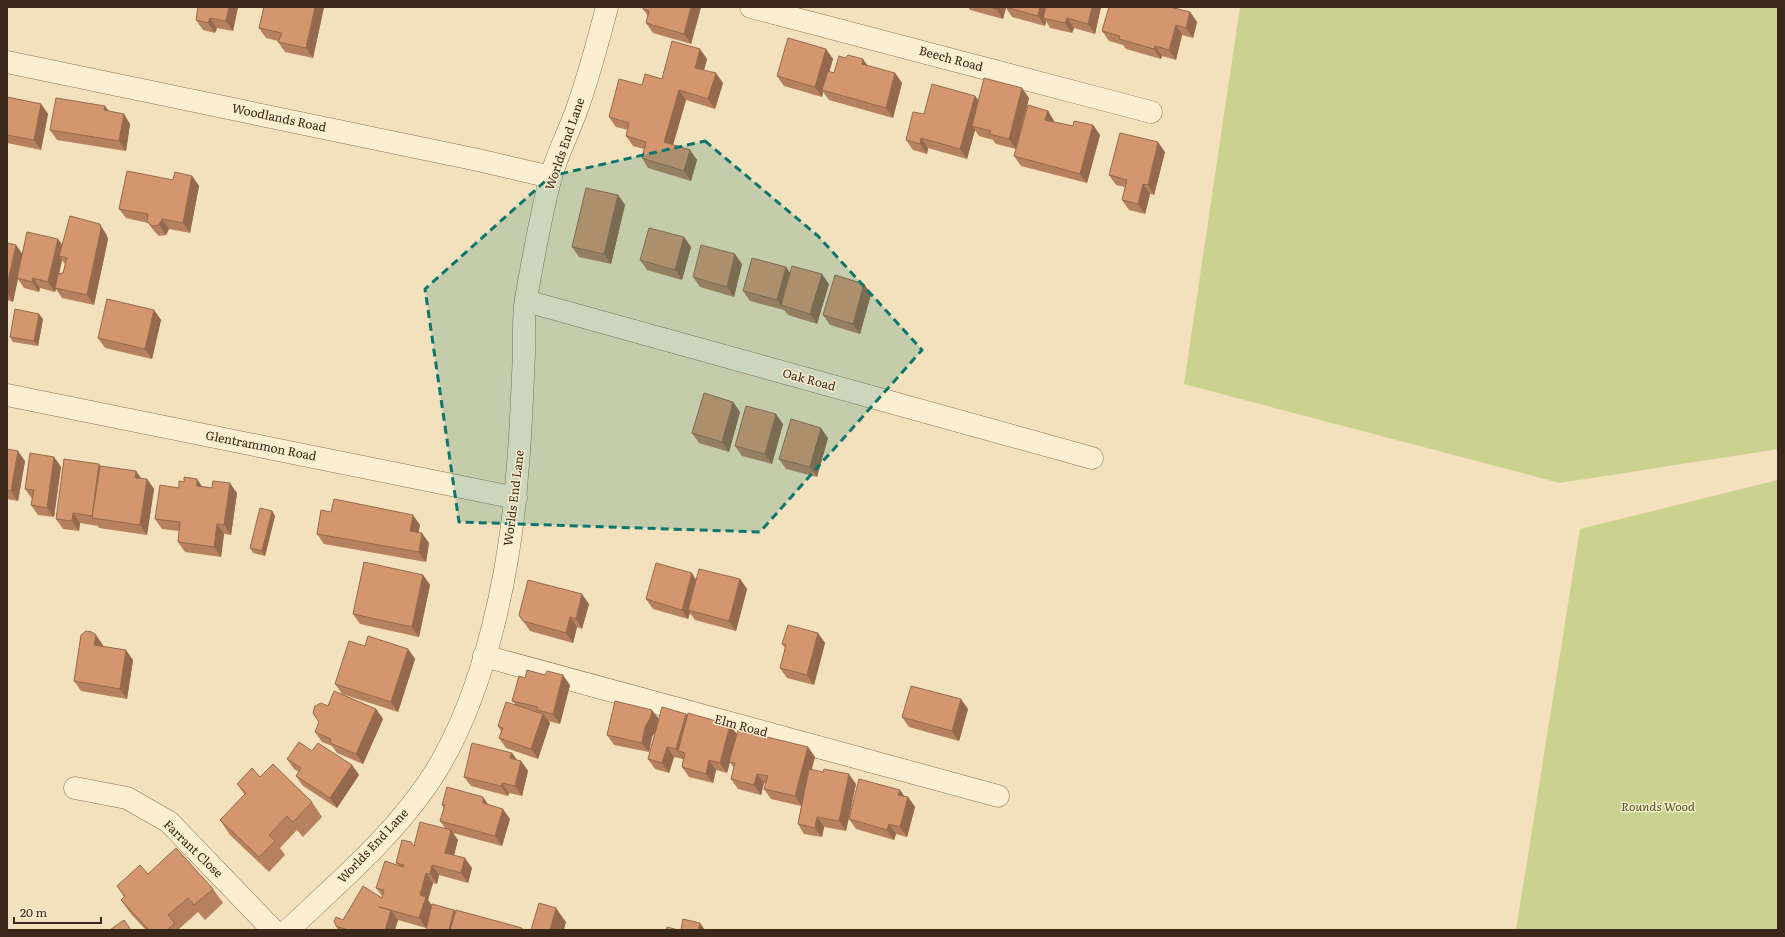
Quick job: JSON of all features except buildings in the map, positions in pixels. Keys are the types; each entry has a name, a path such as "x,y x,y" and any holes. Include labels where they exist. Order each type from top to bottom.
{"street":[{"name":"Worlds End Lane","path":"288,930 331,890 398,822 434,773 463,718 484,656 504,571 516,498 526,302 551,177 578,107 607,7"},
{"name":"Beech Road","path":"751,7 1151,112"},
{"name":"Woodlands Road","path":"7,62 478,160 551,177"},
{"name":"Oak Road","path":"526,302 1092,458"},
{"name":"Glentrammon Road","path":"7,395 516,498"},
{"name":"Elm Road","path":"484,656 998,796"},
{"name":"Farrant Close","path":"75,788 127,798 168,822 273,930"}],"highlighted area":[{"path":"705,141 818,236 922,350 760,532 459,522 425,289 551,176"}],"green space":[{"path":"1240,7 1778,7 1778,449 1560,483 1184,384"},
{"name":"Rounds Wood","path":"1778,480 1778,930 1516,930 1580,529"}]}
